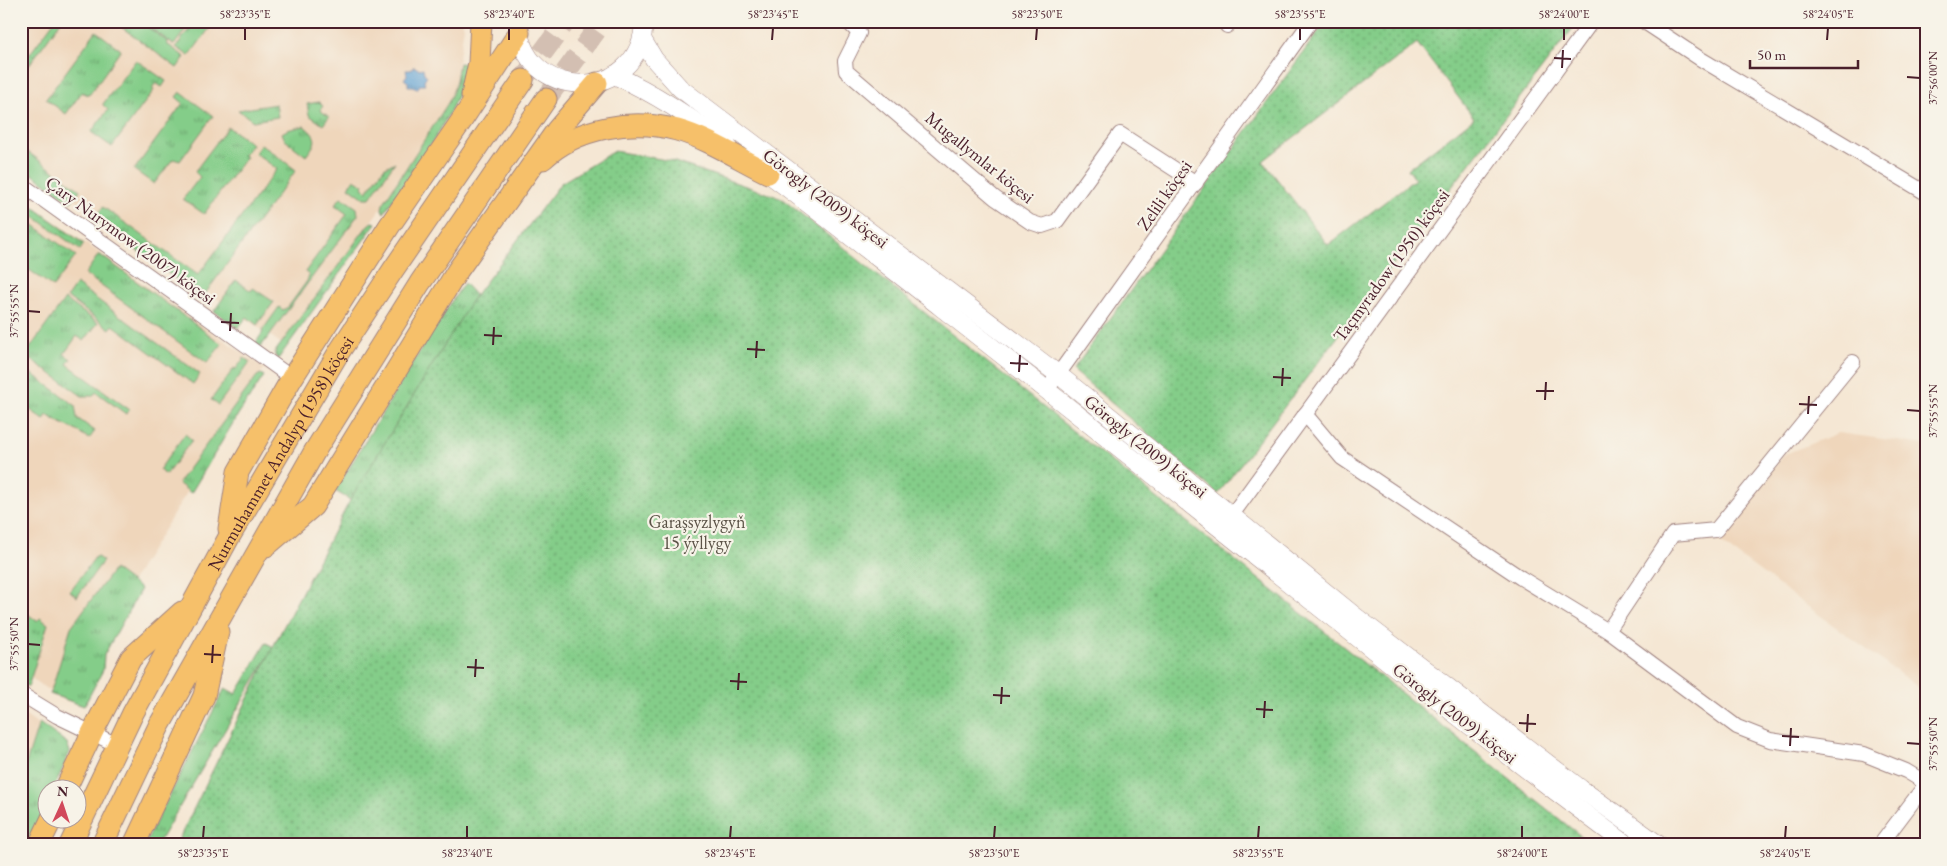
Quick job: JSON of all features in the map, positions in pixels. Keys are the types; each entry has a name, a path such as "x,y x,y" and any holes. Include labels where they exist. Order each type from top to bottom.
{"main road":[{"path":"462,120 477,76 482,39 482,21"},
{"path":"228,539 238,472 292,378 390,225 462,120 518,27"},
{"path":"254,555 313,506 449,284 556,130 606,79"},
{"name":"Nurmuhammet Andalyp (1958) köçesi","path":"70,845 117,745 228,539 339,352 523,80"},
{"name":"Nurmuhammet Andalyp (1958) köçesi","path":"102,845 148,746 254,555 316,449 420,283 546,98"},
{"path":"523,178 554,148 579,136 607,127 642,125 677,130 706,142 768,173"},
{"path":"71,778 92,733 132,658 196,600"},
{"path":"134,845 204,696 222,612"},
{"path":"39,845 47,828"}],"street":[{"name":"Mugallymlar köçesi","path":"847,21 859,33 845,61 846,71 995,198 1030,222 1042,226 1057,221 1120,134 1196,183"},
{"name":"Zelili köçesi","path":"1047,390 1060,375 1311,21"},
{"name":"Taçmyradow (1950) köçesi","path":"1226,523 1592,21"},
{"path":"1643,21 1699,58 1926,193"},
{"path":"518,27 525,50 530,59 543,72 560,81 578,85 606,79 629,63 634,56 643,30"},
{"name":"Görogly (2009) köçesi","path":"643,30 654,59 680,88 1060,375 1226,523 1562,797 1627,845"},
{"name":"Görogly (2009) köçesi","path":"606,79 634,84 669,104 768,173 1047,390 1356,617 1658,845"},
{"name":"Çary Nurymow (2007) köçesi","path":"21,184 292,378"},
{"path":"1608,631 1673,534 1716,530 1853,362"},
{"path":"1305,414 1342,458 1520,578 1608,631 1737,727 1770,740 1864,754 1906,771 1926,784 1880,845"},
{"path":"21,694 57,716 117,745"}],"shaded area":[{"path":"21,21 461,21 464,27 454,87 434,135 282,344 21,161"},
{"path":"21,198 264,368 129,586 51,692 21,671"},
{"path":"1838,433 1926,445 1926,693 1717,540 1785,454"},
{"path":"21,713 62,741 51,778 38,778 38,812 24,845 21,845"}],"green space":[{"path":"54,21 61,21 21,76 21,66"},
{"path":"113,21 139,21 185,57 177,68"},
{"path":"141,21 192,21 174,45"},
{"path":"195,21 215,21 189,56 176,47"},
{"path":"1326,21 1569,21 1573,28 1218,494 1073,370","holes":["1417,43 1474,118 1408,169 1415,179 1328,245 1263,161"]},
{"path":"96,31 121,50 90,94 82,92 66,114 46,99"},
{"path":"136,60 166,81 162,87 156,83 152,88 154,90 112,147 91,132 108,110 103,104"},
{"path":"459,63 466,64 462,83 445,122 384,213 382,209 383,204 448,103 455,86"},
{"path":"180,92 213,116 180,161 173,159 154,184 134,170 183,103 176,97"},
{"path":"319,102 323,106 320,110 329,117 323,125 309,115 307,104"},
{"path":"276,104 278,117 253,121 238,110"},
{"path":"304,126 315,140 306,156 285,140 282,133"},
{"path":"228,127 252,144 244,155 246,157 204,214 183,199 200,177 195,171"},
{"path":"261,144 296,170 202,298 94,219 103,207 198,275 277,169 255,153"},
{"path":"21,147 80,190 71,202 21,166"},
{"name":"Garaşsyzlygyň 15 ýyllygy","path":"614,151 672,161 781,198 1592,845 176,845 275,643 354,493 472,300 561,183"},
{"path":"395,162 370,198 364,198 349,187 354,179 364,185 362,188 367,191 384,168"},
{"path":"341,197 357,208 358,215 260,348 255,344 262,331 279,307 283,310 288,307 307,281 309,275 305,272 347,214 335,205"},
{"path":"21,198 84,244 80,250 21,207"},
{"path":"21,216 76,256 53,287 21,264"},
{"path":"372,222 376,223 278,359 275,356 275,352"},
{"path":"99,254 222,344 207,363 85,274"},
{"path":"236,280 251,291 253,288 274,302 257,325 247,317 238,328 214,311"},
{"path":"464,283 480,300 359,505 335,491 434,328"},
{"path":"76,284 200,374 193,384 113,325 110,329 67,297"},
{"path":"65,299 98,323 84,341 77,336 64,354 71,359 67,364 130,410 126,414 96,392 93,396 82,396 25,355"},
{"path":"244,358 250,362 218,405 211,400 234,368 236,369"},
{"path":"21,366 75,405 77,418 95,431 89,439 47,415 44,420 21,403"},
{"path":"261,374 264,376 239,413 191,493 178,483 257,376"},
{"path":"185,434 192,440 166,475 159,470"},
{"path":"96,556 103,561 77,597 70,591"},
{"path":"114,569 141,589 104,655 103,670 84,706 50,694 71,627"},
{"path":"21,609 37,621 40,618 48,624 28,687 21,682 21,636 28,626 21,621"},
{"path":"266,643 274,647 157,845 144,845 225,688 236,694"},
{"path":"39,723 67,743 70,752 58,778 38,778 38,823 28,845 21,845 21,779"}],"water":[{"path":"414,66 418,69 423,68 427,76 424,80 425,85 420,85 417,89 413,86 408,86 408,82 404,79 407,75 406,70 411,70"}],"tunnel":[{"path":"523,79 566,21"},
{"path":"546,99 603,21"}]}
